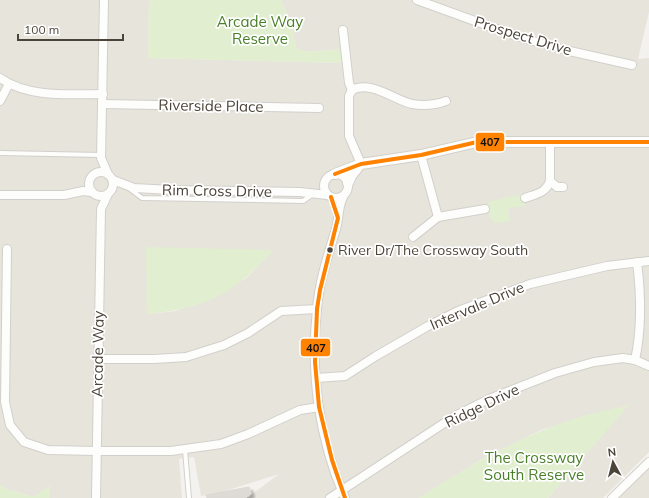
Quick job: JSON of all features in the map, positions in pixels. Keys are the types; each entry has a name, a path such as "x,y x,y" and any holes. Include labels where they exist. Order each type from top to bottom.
{"street":[{"path":"94,193 89,186 101,156 104,0"},
{"name":"Prospect Drive","path":"417,0 516,36 565,50 632,65"},
{"path":"343,30 349,83 352,90"},
{"path":"0,78 9,84 31,92 103,94"},
{"path":"0,101 9,84"},
{"path":"361,164 349,136 349,96 352,90 362,87 376,90 405,102 418,105 430,105 446,101"},
{"name":"Riverside Place","path":"102,104 319,108"},
{"path":"525,198 545,190 550,181 550,141"},
{"path":"338,216 324,188 325,181 331,175 361,164 421,155 478,142 649,142"},
{"path":"421,155 438,217"},
{"path":"0,195 64,196 77,192 94,193 102,196 110,193 111,177 101,156"},
{"path":"345,498 319,407 316,378 317,309 323,274 339,207 343,197 348,191 348,183 352,173 361,164"},
{"path":"77,192 92,177 101,172 111,177"},
{"path":"335,174 343,177 348,183"},
{"name":"Rim Cross Drive","path":"111,177 132,188"},
{"name":"Rim Cross Drive","path":"300,192 319,187 325,181"},
{"path":"550,181 557,187 563,188"},
{"name":"Rim Cross Drive","path":"110,193 132,188 300,192 329,196"},
{"name":"Arcade Way","path":"94,193 101,209 96,498"},
{"name":"Arcade Way","path":"101,209 110,193"},
{"path":"329,196 337,198 343,197"},
{"path":"413,237 438,217 485,209"},
{"path":"7,249 4,402 10,425 24,442 38,448 48,450 185,450 221,444 248,434 300,410 319,407"},
{"name":"Intervale Drive","path":"316,378 345,376 422,329 458,312 530,284 572,273 649,261"},
{"path":"635,360 638,346 640,303 637,262"},
{"path":"98,359 154,359 186,357 224,345 248,333 282,311 317,309"},
{"name":"Ridge Drive","path":"330,498 455,416 489,399 555,373 594,362 623,358 635,360 649,366"},
{"path":"612,498 649,462"}],"lane":[{"path":"0,153 101,156"},
{"path":"132,188 142,198 303,201 313,193"},
{"path":"185,450 189,498"}],"shaded area":[{"path":"0,0 149,0 148,58 343,63 342,49 306,52 296,48 292,28 281,0 649,0 649,12 638,59 649,58 649,452 603,498 548,498 627,406 585,416 541,430 482,459 419,498 247,498 279,474 219,493 201,496 194,457 179,459 182,498 49,498 50,486 34,497 6,489 0,485","holes":["274,250 245,279 176,311 147,314"]},
{"path":"649,467 649,498 617,498"}],"green space":[{"name":"Arcade Way Reserve","path":"149,0 281,0 292,28 296,48 306,52 342,49 344,63 148,58"},
{"path":"522,194 525,206 508,208 510,221 495,223 489,217 488,202"},
{"path":"146,247 274,250 245,278 218,296 187,308 147,314"},
{"name":"The Crossway South Reserve","path":"628,406 548,498 419,498 443,482 493,454 545,429 600,412"},
{"path":"0,485 6,489 34,497 50,486 49,498 0,498"}],"building":[{"path":"249,487 251,494 245,498 207,498 206,495"}],"transit line":[{"name":"407","path":"335,174 361,164 421,155 477,142 649,142"},
{"name":"407","path":"331,197 338,218 320,290 317,309 315,362 319,407 332,460 345,498"}],"place":[{"name":"River Dr/The Crossway South","path":"330,250"}]}
